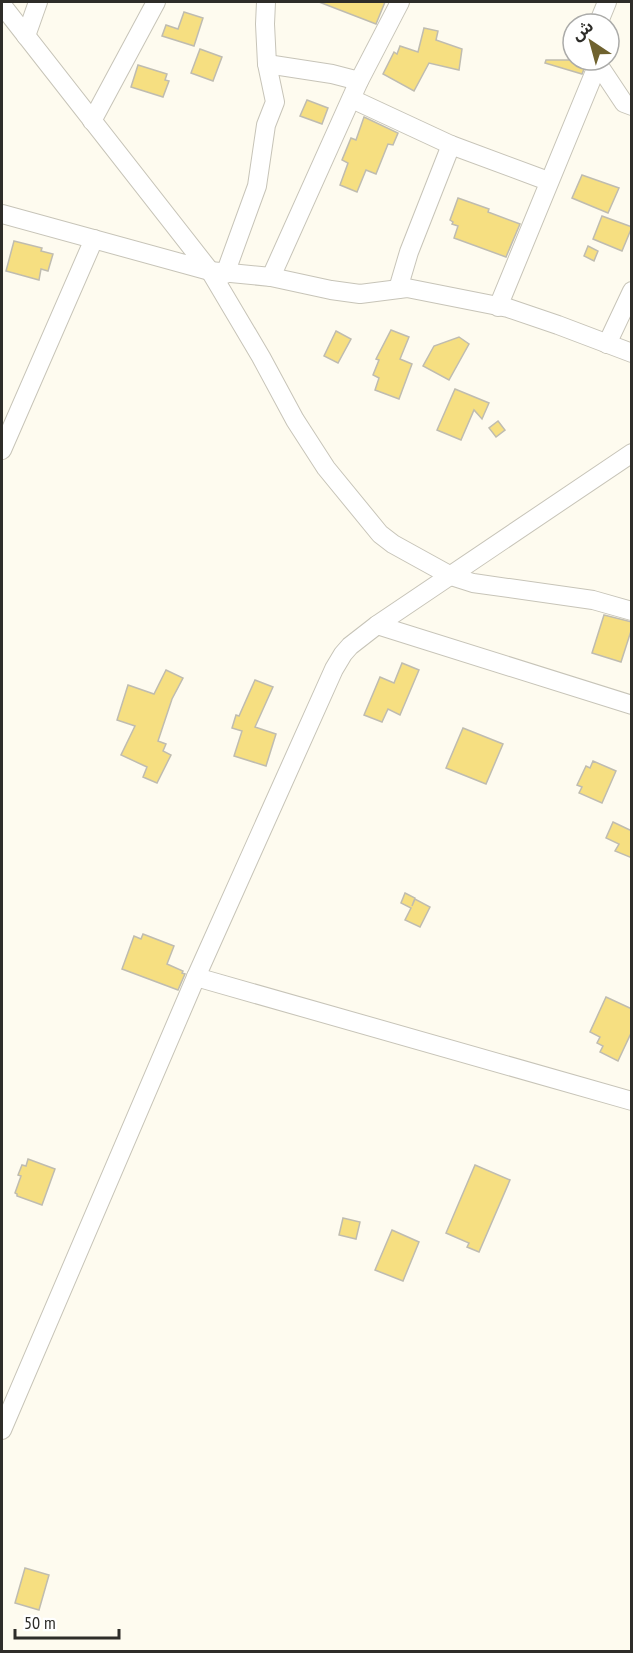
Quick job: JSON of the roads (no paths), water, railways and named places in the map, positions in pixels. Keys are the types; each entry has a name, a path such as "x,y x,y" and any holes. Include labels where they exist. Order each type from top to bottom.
{"street":[{"path":"26,36 38,2"},
{"path":"92,121 156,2"},
{"path":"217,272 257,186 266,126 274,102 267,64 266,2"},
{"path":"271,277 359,81 400,2"},
{"path":"2,5 92,121 217,272 296,420 326,468 380,534 393,544 451,576 499,587 592,600 632,611"},
{"path":"267,64 332,74 359,81"},
{"path":"498,307 593,72"},
{"path":"604,72 624,103 632,106"},
{"path":"352,99 451,145 548,181"},
{"path":"398,289 409,252 451,145"},
{"path":"2,214 217,272 271,277 360,294 406,288 498,307 534,316 632,353"},
{"path":"2,450 94,239"},
{"path":"607,344 632,291"},
{"path":"2,1430 196,977 342,654 377,625 632,453"},
{"path":"377,625 632,705"},
{"path":"196,977 632,1101"}]}
